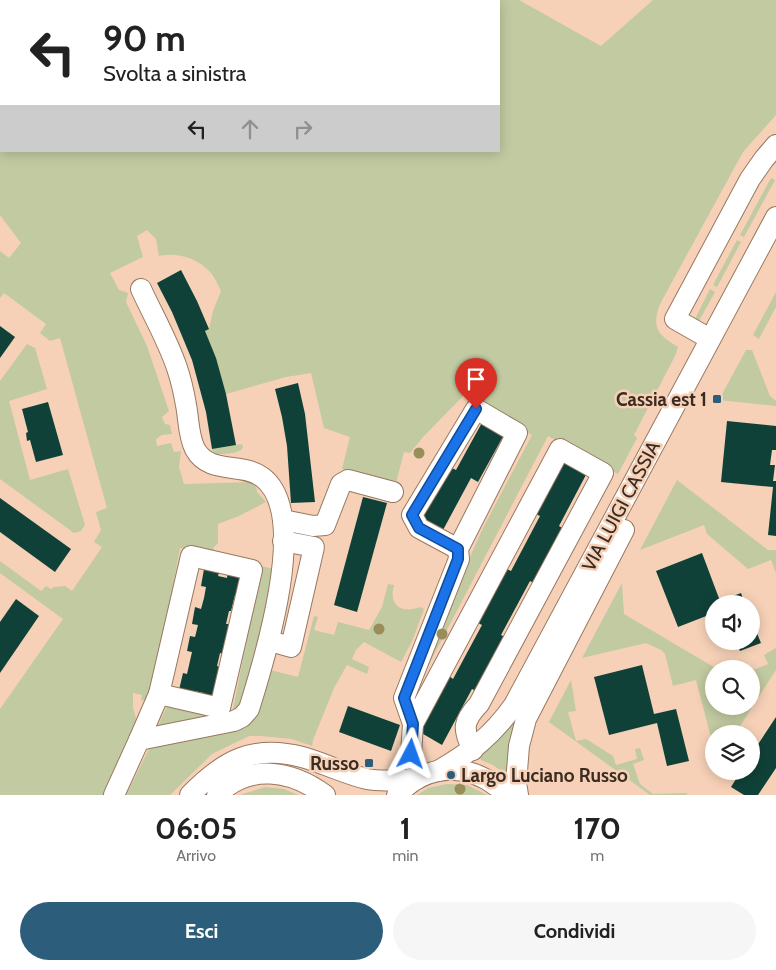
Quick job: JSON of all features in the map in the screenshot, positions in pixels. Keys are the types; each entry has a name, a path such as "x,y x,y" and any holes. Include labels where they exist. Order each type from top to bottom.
{"street":[{"path":"710,340 675,319 750,179 776,145"},
{"name":"VIA LUIGI CASSIA","path":"397,795 405,787 473,750 502,722 514,705 776,217"},
{"name":"VIA LUIGI CASSIA","path":"518,795 516,783 519,746 526,719 532,706 760,267 776,240"},
{"path":"139,740 234,721 242,717 249,709 270,641 282,569 284,541 284,520 272,487 262,477 249,470 222,467 206,462 196,451 191,438 186,403 177,368 141,289"},
{"path":"426,776 411,754 413,724 404,698 458,559 458,549 517,433 476,409 412,515 419,528 458,549"},
{"path":"413,724 560,450 603,473 479,704 465,723 466,738 473,750"},
{"path":"284,520 313,526 325,525 341,484 348,480 393,492"},
{"path":"270,641 291,647 314,547 284,541"},
{"path":"114,795 159,694 191,556 252,570 220,708 159,694"},
{"path":"190,795 219,768 233,760 259,754 282,754 302,757 369,779 395,780 461,771 483,776 496,784 507,795"},
{"path":"217,795 231,783 262,773 289,776 303,781 325,795"}],"green space":[{"path":"500,0 519,0 601,46 653,0 776,0 776,115 743,152 660,304 656,319 658,330 665,339 678,347 634,435 637,438 618,474 548,436 426,670 458,584 482,530 532,435 484,408 466,393 410,453 404,452 396,483 342,469 350,437 324,428 311,373 286,377 226,394 205,331 209,329 213,311 221,291 215,279 200,263 187,257 159,256 156,239 147,230 137,236 143,257 110,273 119,290 128,293 126,302 147,346 169,411 162,417 165,424 170,425 172,434 162,435 156,439 157,446 171,443 174,452 181,451 179,467 184,484 255,482 257,492 266,502 218,524 218,543 213,548 217,554 180,548 152,702 141,700 142,695 133,693 133,708 137,722 104,795 0,795 0,709 63,619 0,573 0,561 41,591 46,586 51,589 65,586 72,591 102,547 94,542 101,530 96,512 107,508 60,338 50,341 40,333 46,324 4,293 0,298 0,251 9,258 21,243 0,215 0,152 500,152"},
{"path":"771,178 775,180 744,237 740,235"},
{"path":"737,240 741,242 717,287 713,285"},
{"path":"710,289 715,292 699,321 695,319"},
{"path":"776,292 776,307 759,339 753,335"},
{"path":"27,344 35,348 47,389 9,401 30,480 68,469 85,525 81,531 74,533 0,479 0,381"},
{"path":"746,350 752,350 770,396 776,401 776,406 719,400"},
{"path":"242,444 243,448 230,454 214,454 212,449"},
{"path":"677,480 768,550 776,550 776,573 771,560 748,569 707,534 704,525 640,550"},
{"path":"261,566 274,569 264,633 240,706 232,715"},
{"path":"622,583 624,614 705,662 705,714 696,680 673,686 665,654 646,643 582,658"},
{"path":"388,584 394,585 393,598 395,603 402,609 420,607 424,609 412,641 401,662 364,642 356,650 352,659 369,667 367,674 347,665 334,688 312,746 292,739 249,736 212,754 170,795 126,795 150,747 233,729 270,670 298,677 314,616 318,617 314,630 334,635 338,622 369,630 382,607"},
{"path":"776,648 776,670 760,695 760,667 768,664 764,655"},
{"path":"571,680 576,711 568,712 576,741 586,739 613,756 616,765 637,759 635,749 640,748 644,760 633,764 640,784 653,794 688,793 686,795 650,795 549,722"},
{"path":"167,706 211,715 217,719 156,730"},
{"path":"518,715 507,775 493,765 481,760 481,754"},
{"path":"705,715 747,715 741,725 708,725"},
{"path":"447,784 467,785 487,795 417,795 428,788"},
{"path":"265,787 284,789 298,795 240,795"}],"building":[{"path":"181,270 209,329 205,331 216,358 226,394 236,445 212,449 206,412 192,360 172,312 157,283"},
{"path":"0,326 15,337 0,358"},
{"path":"298,383 305,414 315,502 291,503 287,446 275,389"},
{"path":"48,402 63,455 36,462 30,440 27,441 26,433 28,432 22,409"},
{"path":"484,419 506,431 478,482 471,478 443,530 422,519 450,467 456,470"},
{"path":"727,421 776,426 776,450 772,450 770,465 775,465 773,481 776,481 776,536 768,535 773,487 721,482"},
{"path":"563,458 588,471 559,526 564,529 535,584 530,581 501,635 507,638 478,692 472,689 442,745 418,731 448,675 453,679 482,625 476,622 505,568 511,571 540,516 534,513"},
{"path":"363,497 387,503 357,612 334,605"},
{"path":"0,498 71,549 55,572 0,532"},
{"path":"702,553 718,595 705,595 705,616 678,627 656,571"},
{"path":"204,569 220,570 218,576 227,578 228,571 243,578 239,596 235,595 231,611 229,611 226,624 229,624 223,654 220,653 217,666 220,667 222,682 211,698 202,700 204,693 194,691 193,698 179,690 183,673 187,674 192,652 187,651 190,636 195,637 198,625 192,624 195,607 201,609 204,598 206,587 201,586"},
{"path":"16,599 39,616 0,673 0,622"},
{"path":"642,665 654,714 676,709 689,761 667,766 657,723 609,735 594,677"},
{"path":"348,706 400,725 391,751 339,732"},
{"path":"776,717 776,768 758,795 744,795 731,787 735,780 760,780 760,741"}],"place":[{"name":"Cassia est 1","path":"717,399"},
{"name":"Russo","path":"369,763"},
{"name":"Largo Luciano Russo","path":"451,775"}],"route":[{"path":"411,754 413,724 404,698 458,559 458,549 419,528 412,515 476,409"}]}
